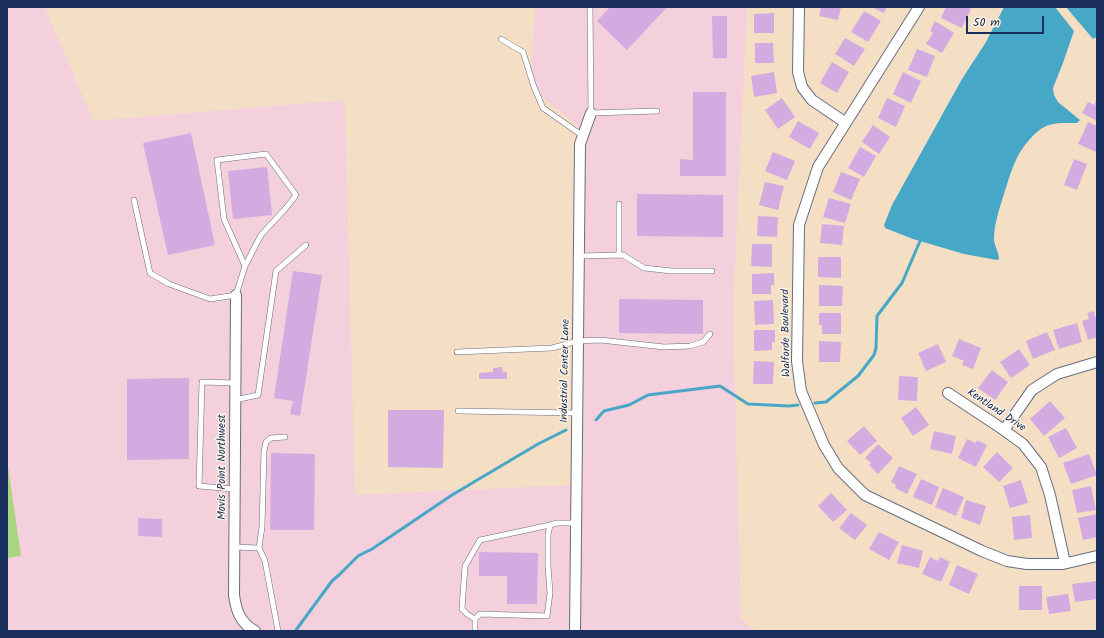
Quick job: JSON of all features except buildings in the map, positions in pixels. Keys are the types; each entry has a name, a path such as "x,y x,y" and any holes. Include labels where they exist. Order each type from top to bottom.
{"street":[{"path":"799,7 798,72 802,87 812,100 846,123"},
{"name":"Walforde Boulevard","path":"919,7 818,167 799,225 797,361 801,391 824,445 838,468 865,495 982,551 1007,561 1027,564 1065,563 1097,556"},
{"name":"Industrial Center Lane","path":"575,631 580,144 591,113"},
{"name":"Movis Point Northwest","path":"236,295 234,595 238,615 255,631"},
{"path":"1004,430 1032,390 1058,374 1097,362"},
{"name":"Kentland Drive","path":"948,393 1023,444 1041,467 1050,495 1065,563"}],"lane":[{"path":"590,7 591,113 657,111"},
{"path":"501,39 524,52 534,87 543,108 583,136"},
{"path":"134,200 150,273 169,284 210,299 236,295 245,266 261,235 296,195 266,154 217,160 224,220 245,266"},
{"path":"619,204 619,255"},
{"path":"235,400 258,395 276,271 306,245"},
{"path":"579,256 623,255 644,268 672,271 712,271"},
{"path":"457,352 552,348 578,341 600,340 664,347 690,346 703,342 710,334"},
{"path":"234,489 199,486 202,382 235,383"},
{"path":"458,412 577,413"},
{"path":"278,631 265,561 259,548 262,527 264,451 266,442 271,438 285,437"},
{"path":"475,618 467,614 462,609 465,566 480,540 550,525 576,523"},
{"path":"475,618 480,614 547,616 550,593 548,535 550,525"},
{"path":"234,547 259,548"},
{"path":"475,618 475,631"}],"shaded area":[{"path":"7,7 45,7 93,121 345,100 355,495 570,485 586,133 530,87 535,7 747,7 733,312 741,619 755,631 7,631"}],"green space":[{"path":"7,460 21,556 7,558"}],"water":[{"path":"1004,7 1055,7 1074,31 1053,88 1054,95 1058,102 1080,120 1077,123 1057,123 1046,126 1033,135 1020,152 1010,174 996,223 994,239 999,256 999,259 997,260 964,254 913,239 885,228 884,225 892,205 962,79 986,42"},
{"path":"1066,7 1097,7 1097,37 1093,39"}],"waterway":[{"path":"815,403 826,402 858,376 874,355 876,348 877,316 902,283 920,241"},
{"path":"596,420 604,411 629,405 648,395 720,386 748,404 798,405"},
{"path":"296,630 332,581 358,556 372,549 452,495 538,444 566,430"}]}
